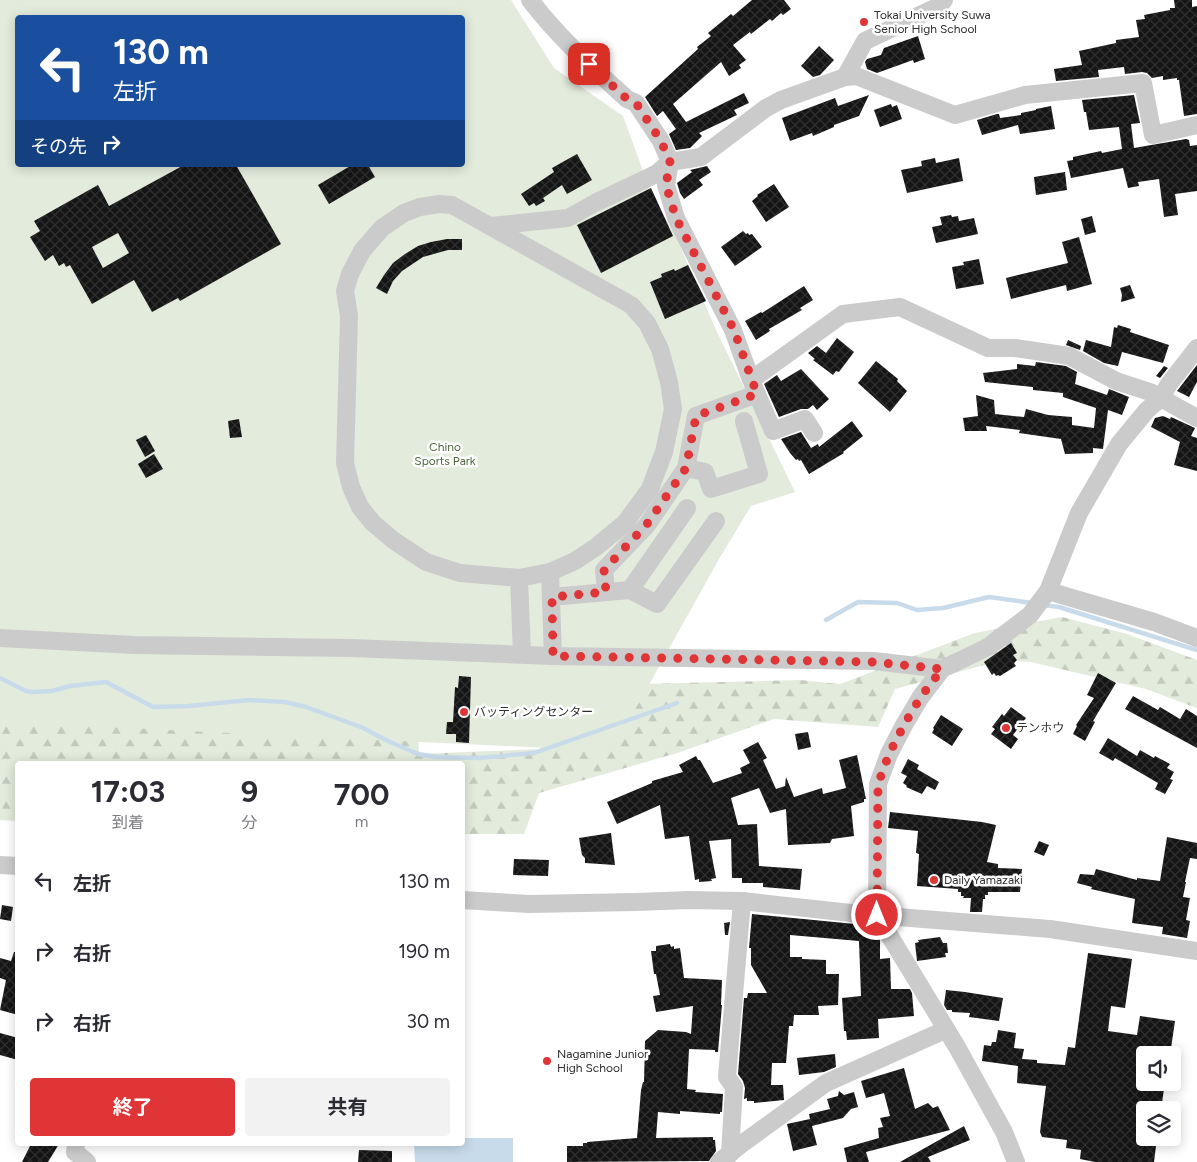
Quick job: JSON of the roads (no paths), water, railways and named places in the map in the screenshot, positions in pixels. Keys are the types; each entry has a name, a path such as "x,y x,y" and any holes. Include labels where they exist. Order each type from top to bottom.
{"street":[{"path":"530,0 553,29 576,52 627,99 636,103 661,141 670,162 666,185 676,218 734,330 754,387 773,431 805,419 814,433"},
{"path":"846,77 865,41 939,6 944,0"},
{"path":"491,226 568,218 656,174 670,162 701,157 766,108 780,100 846,77 856,76 955,115 1025,95 1143,83 1153,135 1197,125"},
{"path":"439,204 452,205 491,226 631,306 647,323 660,349 669,382 673,409 664,452 650,489 625,523 596,547 575,561 550,572 519,578 460,573 426,562 373,523 360,507 351,487 345,463 349,316 345,292 350,274 362,251 382,228 404,213 420,207 439,204"},
{"path":"606,592 604,570 647,524 686,468 696,416 754,387 842,314 900,308 988,348 1015,348 1069,356 1116,381 1150,392 1197,418"},
{"path":"1016,1162 1004,1132 900,950 877,915 878,784 889,754 908,719 920,698 942,669 988,648 1030,615 1048,591 1079,513 1119,444 1147,410 1160,398 1197,348"},
{"path":"686,468 705,472 711,489 760,474 744,420"},
{"path":"630,590 687,508"},
{"path":"552,597 630,590 657,604 716,520"},
{"path":"550,572 553,656"},
{"path":"519,578 522,654"},
{"path":"1048,591 1154,622 1197,638"},
{"path":"0,638 134,645 341,648 553,656 874,662 942,669"},
{"path":"0,865 15,866"},
{"path":"465,900 529,904 689,900 742,901 877,915 1050,929 1197,952"},
{"path":"725,1158 734,1087 727,1077 742,901"},
{"path":"725,1158 826,1083 945,1030"},
{"path":"76,1146 76,1152 87,1162"}],"water":[{"path":"465,1138 513,1138 513,1162 415,1162 414,1146 465,1146"}],"waterway":[{"path":"826,620 858,602 897,603 917,610 943,608 989,597 1032,603"},
{"path":"1042,605 1059,607 1197,650"},
{"path":"0,678 32,692 52,691 70,686 106,682 153,707 189,706 249,700 285,702 306,707 361,727 418,754 437,757 478,758 534,753 677,703"}],"place":[{"name":"Tokai University Suwa Senior High School","path":"864,22"},
{"name":"バッティングセンター","path":"464,712"},
{"name":"テンホウ","path":"1006,728"},
{"name":"Daily Yamazaki","path":"934,880"},
{"name":"Nagamine Junior High School","path":"547,1061"}],"park label":[{"name":"Chino Sports Park","path":"445,454"}]}
